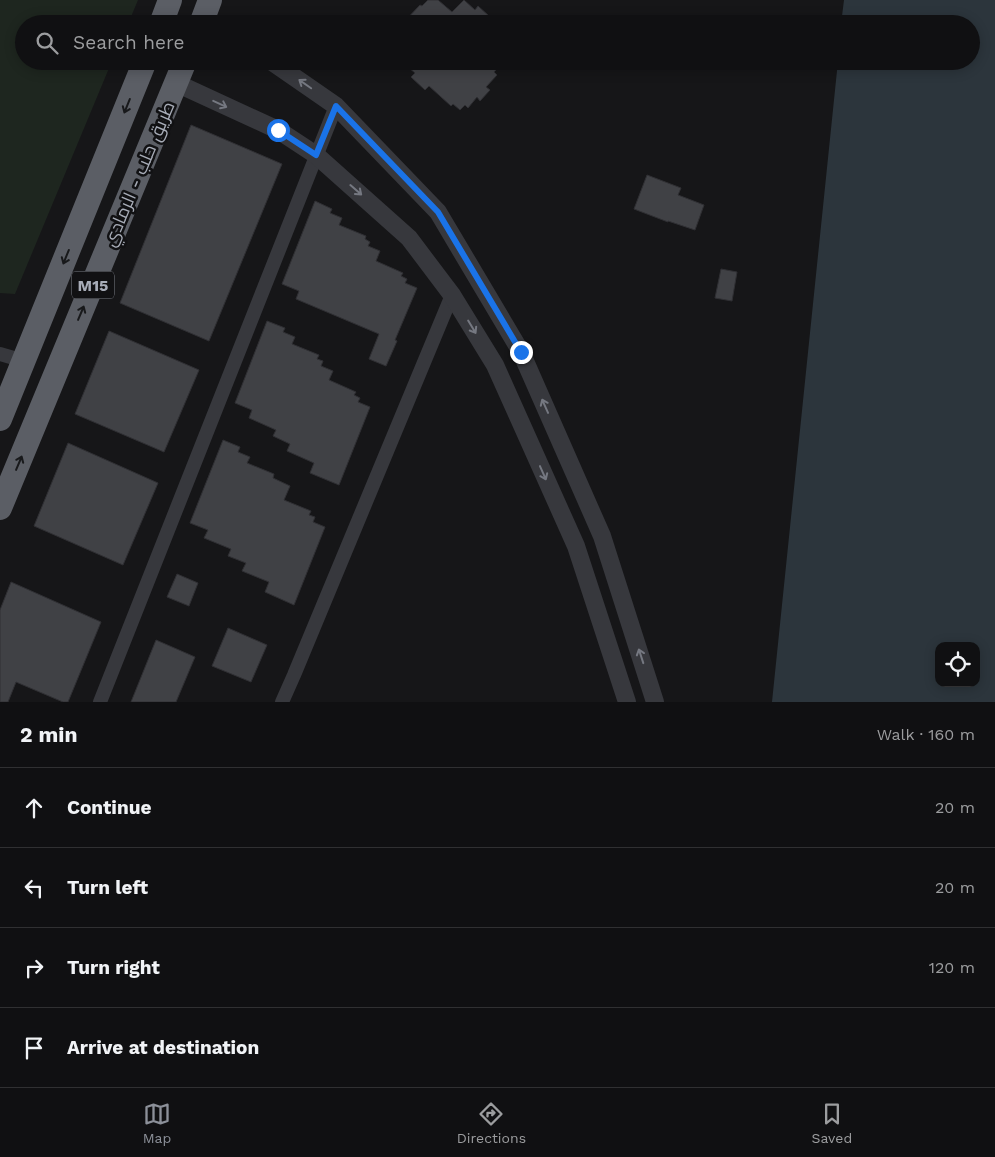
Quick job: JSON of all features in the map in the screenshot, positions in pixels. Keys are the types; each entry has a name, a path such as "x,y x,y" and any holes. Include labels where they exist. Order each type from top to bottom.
{"highway":[{"path":"164,15 170,0"},
{"name":"طريق حلب - الرمادي","path":"0,419 142,70"},
{"name":"طريق حلب - الرمادي","path":"0,508 181,70"}],"street":[{"path":"284,70 336,106 438,212 521,352 602,536 655,702"},
{"path":"176,83 278,130 316,155 409,238 452,295 494,365 576,546 627,702"},
{"path":"100,702 336,106"},
{"path":"282,702 452,295"},
{"path":"0,354 24,361"}],"shaded area":[{"path":"0,0 138,0 132,15 15,15 15,70 108,70 15,294 0,293"},
{"path":"844,0 995,0 995,702 772,702 837,70 980,70 980,15 842,15"}],"building":[{"path":"428,0 438,0 452,12 464,0 475,10 478,6 488,15 411,15 420,5 422,6"},
{"path":"412,70 496,70 494,72 497,75 486,87 490,90 480,101 477,97 468,108 465,105 460,110 453,104 451,106 429,86 425,90 411,77 415,73"},
{"path":"191,125 282,164 209,341 120,303"},
{"path":"647,175 681,188 678,195 704,205 695,230 634,209"},
{"path":"315,201 332,209 330,213 342,218 339,225 366,236 365,239 370,242 368,246 380,251 376,261 403,273 401,276 407,279 405,283 417,288 386,366 369,359 379,334 296,299 299,291 282,284"},
{"path":"721,269 737,272 732,301 715,298"},
{"path":"267,321 285,328 283,332 295,337 292,344 319,355 317,359 323,361 321,366 333,371 329,380 356,392 354,395 360,398 358,402 370,407 339,485 310,473 314,463 287,451 290,444 273,436 276,430 249,418 252,410 235,403"},
{"path":"109,331 199,370 164,452 75,414"},
{"path":"223,440 240,447 238,452 250,457 247,463 274,474 273,478 290,486 284,500 311,511 309,515 315,517 313,522 325,527 294,605 265,592 269,582 242,571 246,563 228,556 231,549 204,538 208,530 190,523"},
{"path":"68,443 158,483 123,565 34,526"},
{"path":"177,574 198,583 189,606 167,597"},
{"path":"11,582 101,622 68,702 63,702 16,682 8,702 0,702 0,610"},
{"path":"228,628 267,645 251,682 212,666"},
{"path":"156,640 195,657 176,702 131,702"}],"route":[{"path":"278,130 316,155 336,106 438,212 521,352"}]}
